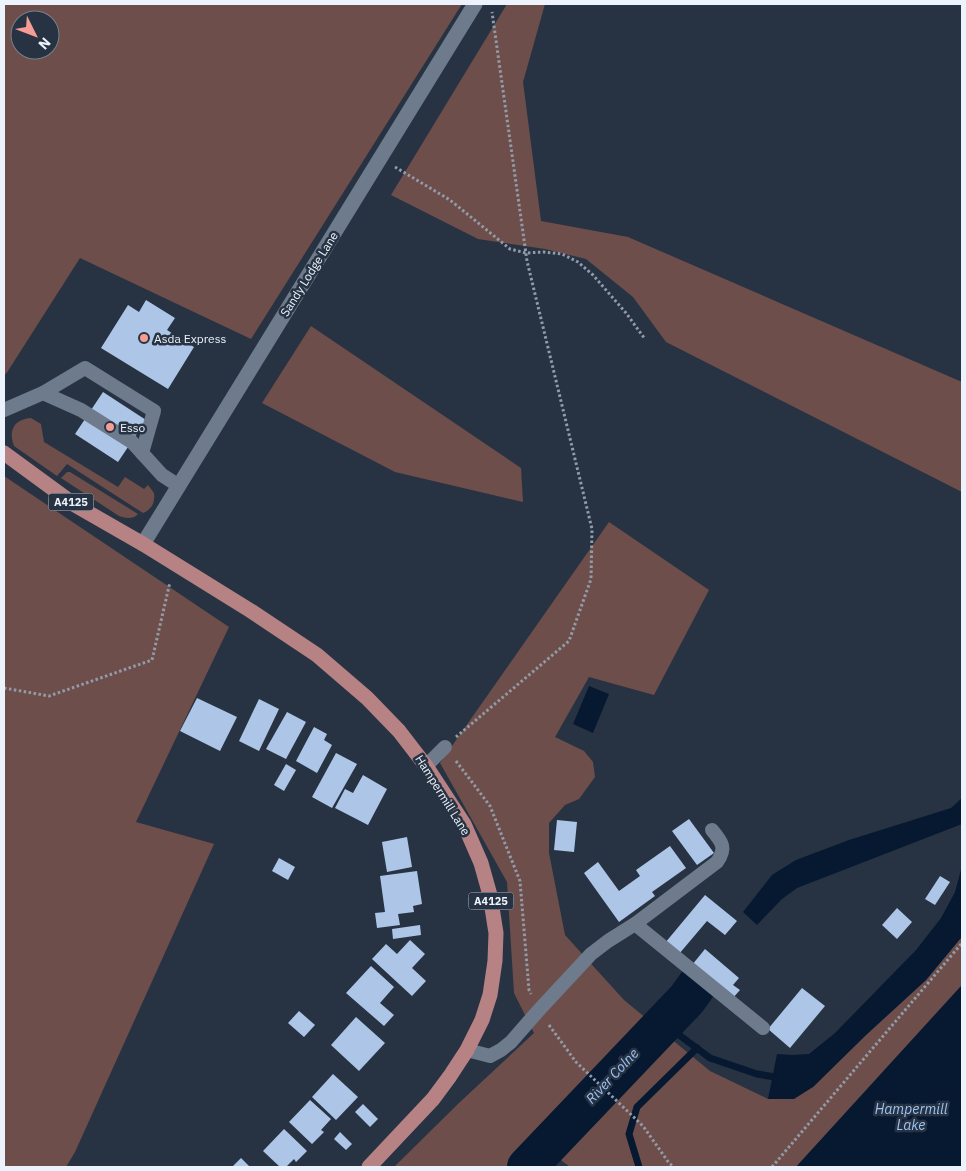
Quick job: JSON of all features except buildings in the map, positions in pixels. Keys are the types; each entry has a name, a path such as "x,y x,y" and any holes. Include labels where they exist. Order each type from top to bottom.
{"main road":[{"name":"A4125","path":"4,453 75,505 143,544"},
{"name":"Hampermill Lane","path":"143,544 251,611 317,655 367,698 399,731 426,766 464,824 481,863 490,895 496,933 495,962 490,995 482,1020 467,1050 433,1099 368,1167"}],"street":[{"name":"Sandy Lodge Lane","path":"143,544 475,4"}],"lane":[{"path":"4,410 43,392 84,368 154,411 142,453"},
{"path":"43,392 81,410 132,442 162,475 179,486"},
{"path":"426,766 444,746"},
{"path":"467,1050 490,1056 501,1050 511,1042 591,954 635,924 717,862 722,856 723,848 721,841 712,830"},
{"path":"635,924 764,1028"}],"path":[{"path":"493,13 526,253 592,529 591,578 569,641 444,746 490,806 520,881 529,990"},
{"path":"380,158 450,200 510,248 526,253 562,254 578,262 593,275 626,313 645,339"},
{"path":"4,688 48,696 152,660 170,583"},
{"path":"772,1167 962,943"},
{"path":"538,1011 576,1062 644,1126 669,1163 674,1167"}],"shaded area":[{"path":"4,4 462,4 251,339 80,258 6,374 4,373"},
{"path":"507,4 545,4 523,82 541,221 628,237 962,382 962,492 666,342 633,297 586,259 545,249 478,239 391,195"},
{"path":"311,326 521,468 523,502 395,472 262,403"},
{"path":"31,418 41,424 44,442 118,487 125,477 144,489 148,485 154,493 151,508 143,513 67,464 57,476 14,446 12,431 14,427 20,421"},
{"path":"67,472 70,472 138,514 131,518 119,516 61,478"},
{"path":"4,476 229,627 136,822 214,844 75,1152 66,1167 4,1167"},
{"path":"609,522 709,590 654,695 589,677 555,737 584,751 593,762 595,777 579,799 565,805 549,823 549,853 565,935 624,1000 710,1071 768,1099 813,1087 926,980 960,939 962,940 962,985 796,1167 570,1167 557,1157 552,1167 394,1167 534,1033 514,993 507,882 440,763"}],"water":[{"path":"589,686 609,694 593,733 573,724"},
{"path":"962,798 962,824 797,888 782,899 757,925 743,912 772,875 796,860 849,840 951,808"},
{"path":"962,866 962,935 926,980 813,1087 794,1099 768,1099 777,1054 809,1054 835,1033 916,950 941,918 955,892"},
{"name":"Hampermill Lake","path":"962,985 962,1167 796,1167"}],"waterway":[{"name":"River Colne","path":"527,1167 687,999 697,985"},
{"path":"663,1023 710,1058 757,1074 781,1078"},
{"path":"639,1167 629,1134 637,1107 697,1048"}],"place":[{"name":"Asda Express","path":"144,338"},
{"name":"Esso","path":"110,427"}]}
